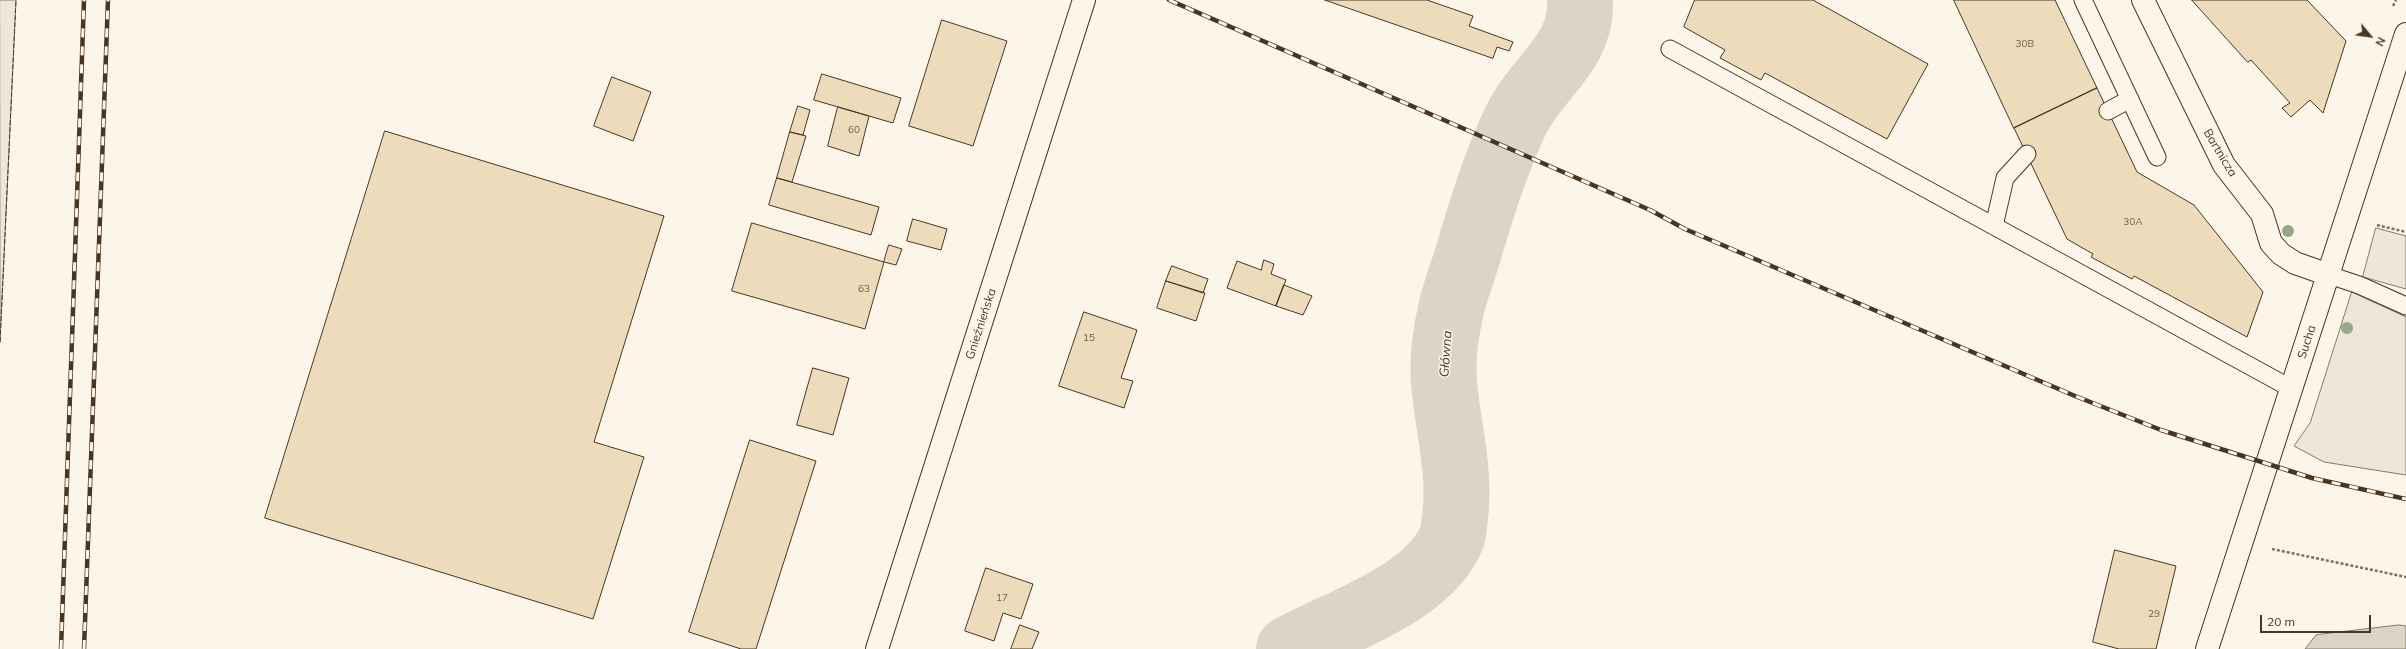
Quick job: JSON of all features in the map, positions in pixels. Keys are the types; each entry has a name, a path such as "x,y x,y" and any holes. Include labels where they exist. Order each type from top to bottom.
{"street":[{"name":"Gnieźnieńska","path":"877,649 1084,0"},
{"name":"Bartnicza","path":"2143,0 2224,165 2262,214 2271,243 2281,254 2295,263 2329,275"},
{"name":"Sucha","path":"2207,649 2406,34"}],"lane":[{"path":"2083,0 2157,157"},
{"path":"1670,49 2292,389"},
{"path":"2108,111 2130,99"},
{"path":"1994,226 2005,178 2027,154"},
{"path":"2329,275 2359,285 2406,306"}],"path":[{"path":"2374,224 2406,232"},
{"path":"2241,541 2297,556 2406,577"}],"shaded area":[{"path":"0,0 16,0 0,342"},
{"path":"2376,228 2406,236 2406,289 2363,277"},
{"path":"2352,292 2406,317 2406,475 2324,462 2294,446 2310,423"},
{"path":"2399,625 2406,626 2406,649 2305,649 2316,635"}],"building":[{"path":"1325,0 1427,0 1473,16 1469,26 1513,42 1509,51 1497,47 1493,58"},
{"path":"1695,0 1813,0 1928,64 1887,139 1765,73 1761,80 1720,58 1725,50 1684,27"},
{"path":"1954,0 2055,0 2097,88 2014,128"},
{"path":"2192,0 2307,0 2346,41 2323,113 2310,100 2291,117 2282,108 2290,103 2251,60 2248,62"},
{"path":"942,20 1007,41 973,146 909,126"},
{"path":"822,74 901,98 893,123 814,100"},
{"path":"612,77 651,92 633,141 594,126"},
{"path":"2097,88 2137,172 2194,205 2263,292 2247,337 2134,276 2132,279 2091,257 2093,254 2067,239 2014,128"},
{"path":"798,106 810,110 803,135 790,132"},
{"path":"838,107 869,116 859,156 828,146"},
{"path":"385,131 664,216 594,442 644,457 593,619 265,518"},
{"path":"790,132 806,136 792,182 777,178"},
{"path":"777,178 879,207 871,235 769,205"},
{"path":"913,219 947,229 941,250 907,241"},
{"path":"752,223 884,262 865,329 732,291"},
{"path":"889,245 902,249 896,265 884,262"},
{"path":"1264,260 1274,264 1271,274 1286,280 1276,306 1227,288 1237,261 1261,270"},
{"path":"1172,266 1208,279 1203,293 1166,281"},
{"path":"1166,281 1205,293 1196,321 1157,308"},
{"path":"1284,285 1312,296 1303,315 1276,306"},
{"path":"1084,312 1137,330 1121,378 1133,381 1124,408 1059,386"},
{"path":"813,368 849,378 833,435 797,425"},
{"path":"750,440 816,461 756,649 741,649 689,632"},
{"path":"2115,550 2176,566 2156,649 2119,649 2093,642"},
{"path":"986,568 1033,584 1021,619 1003,613 994,641 965,631"},
{"path":"1020,625 1039,632 1032,649 1011,649"}],"waterway":[{"name":"Główna","path":"1289,649 1381,604 1404,590 1424,575 1440,557 1452,537 1454,528 1456,484 1443,366 1445,340 1452,306 1484,201 1509,136 1525,105 1567,49 1574,35 1579,18 1580,0"}],"railway":[{"path":"61,649 84,0"},
{"path":"84,649 108,0"},
{"path":"1169,0 1650,210 1685,229 2075,396 2161,430 2312,478 2406,499"}],"fence":[{"path":"0,342 16,0"}]}
